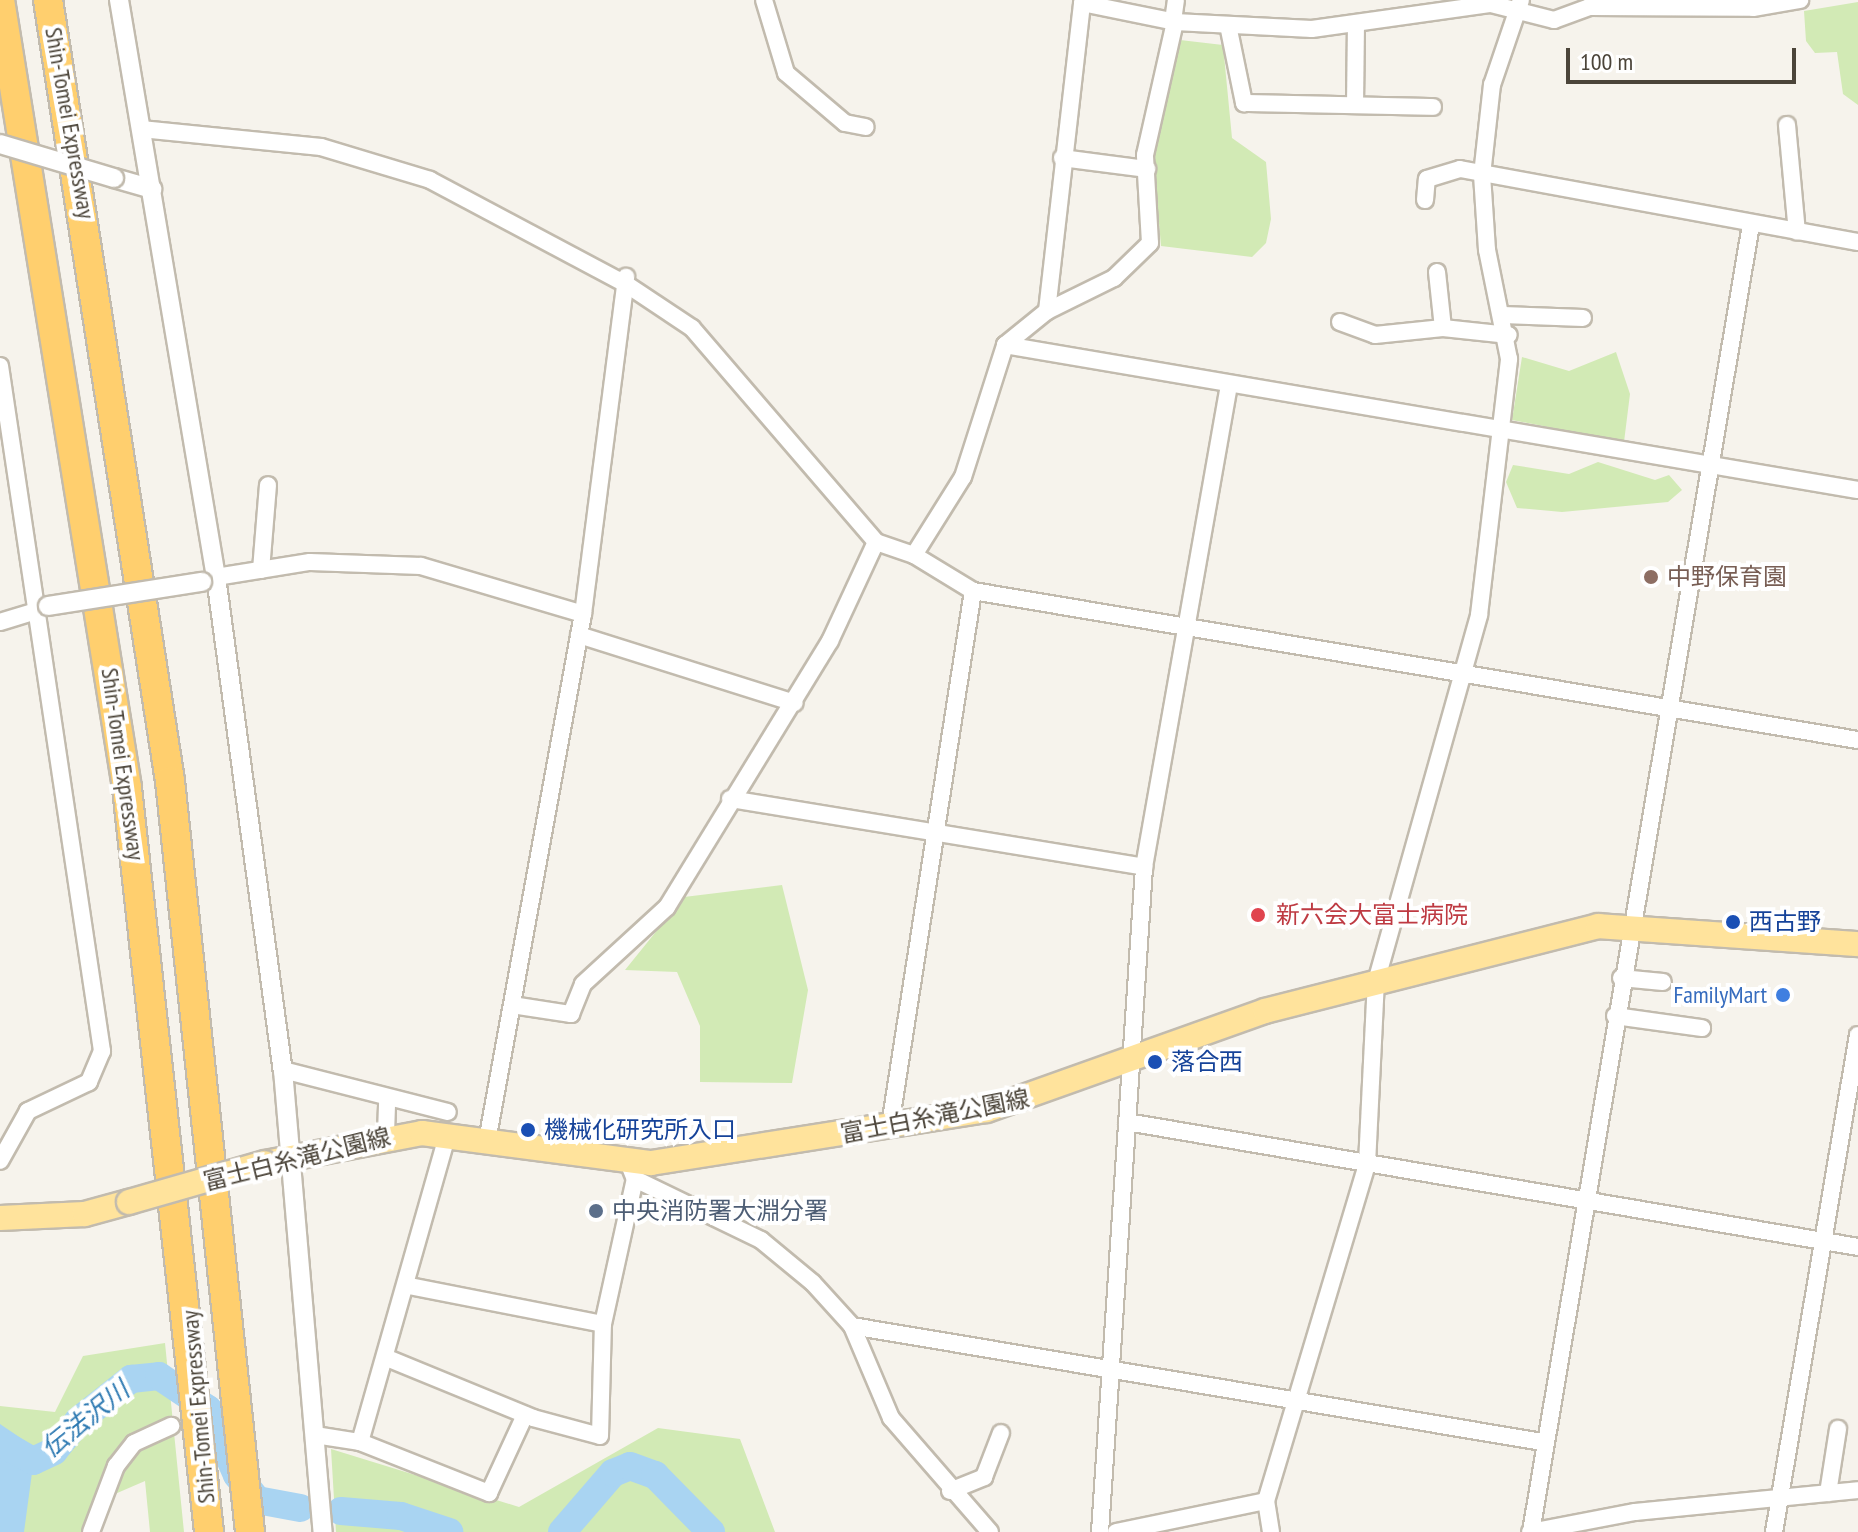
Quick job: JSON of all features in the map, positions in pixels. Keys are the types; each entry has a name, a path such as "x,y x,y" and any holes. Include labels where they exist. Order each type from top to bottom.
{"highway":[{"name":"Shin-Tomei Expressway","path":"0,0 123,758 191,1338 209,1532"},
{"name":"Shin-Tomei Expressway","path":"48,0 166,750 232,1341 250,1532"}],"main road":[{"name":"富士白糸滝公園線","path":"0,1218 85,1214 289,1156 448,1123 488,1136 632,1171 1025,1102 1265,1011 1549,936 1632,923 1858,944"}],"street":[{"path":"119,0 152,189 283,1070 323,1532"},
{"path":"764,0 786,73 845,123 866,127"},
{"path":"914,555 963,477 1005,345 1047,311 1114,278 1150,243 1147,169 1176,0"},
{"path":"1047,311 1082,3 1174,22 1356,25 1455,7 1519,5 1554,20 1589,7 1800,0"},
{"path":"1271,1532 1266,1501 1293,1400 1367,1164 1376,982 1479,615 1502,432 1509,335 1487,250 1482,175 1492,85 1519,5"},
{"path":"1228,25 1244,103 1433,107"},
{"path":"1355,105 1356,25"},
{"path":"1787,125 1797,232"},
{"path":"141,129 321,147 430,180 626,279 692,328 876,542 914,555 973,591 1186,624 1858,740"},
{"path":"0,144 152,189"},
{"path":"1062,158 1147,169"},
{"path":"1425,200 1427,179 1438,173 1482,175 1858,242"},
{"path":"1751,225 1621,978 1587,1200 1542,1442 1530,1532 1635,1512 1858,1490"},
{"path":"1437,272 1443,328"},
{"path":"488,1136 583,614 626,279"},
{"path":"1503,315 1583,318"},
{"path":"1340,322 1375,335 1443,328 1509,335"},
{"path":"1005,345 1502,432 1858,490"},
{"path":"0,366 5,431 43,608 102,1051 89,1082 28,1111 0,1161"},
{"path":"1100,1532 1144,867 1229,385"},
{"path":"261,570 268,485"},
{"path":"512,1005 571,1014 583,984 667,907 730,799 795,703 876,542"},
{"path":"0,622 43,608 310,562 421,566 583,614"},
{"path":"890,1126 933,833 973,591"},
{"path":"579,635 795,703"},
{"path":"730,799 1144,867"},
{"path":"1621,978 1663,982"},
{"path":"1615,1016 1702,1028"},
{"path":"1774,1532 1858,1035"},
{"path":"283,1070 387,1098 448,1123 409,1286 360,1442"},
{"path":"386,1134 387,1098"},
{"path":"1127,1122 1858,1247"},
{"path":"387,1358 525,1415 600,1436 603,1324 632,1171 761,1240 852,1326 891,1418 950,1491 990,1532"},
{"path":"409,1286 603,1324"},
{"path":"852,1326 1542,1442"},
{"path":"315,1435 360,1442 489,1493 525,1415"},
{"path":"91,1532 125,1455 171,1426"},
{"path":"1828,1493 1838,1429"},
{"path":"950,1491 984,1477 1001,1433"},
{"path":"1116,1532 1266,1501"}],"green space":[{"path":"1858,2 1858,105 1843,94 1837,52 1815,53 1806,41 1804,11"},
{"path":"1180,40 1223,45 1232,138 1266,162 1271,219 1266,243 1252,257 1161,246 1153,154"},
{"path":"1616,352 1630,394 1624,442 1512,420 1522,357 1569,371"},
{"path":"1598,462 1655,480 1669,475 1682,490 1668,502 1562,512 1517,508 1506,482 1513,465 1569,474"},
{"path":"782,885 808,990 792,1083 700,1082 700,1026 677,972 625,970 684,897"},
{"path":"165,1343 184,1532 150,1532 145,1481 108,1497 93,1532 0,1532 0,1406 55,1412 83,1356"},
{"path":"658,1428 740,1439 775,1532 336,1532 331,1449 519,1507"}],"water":[{"path":"0,1424 31,1445 34,1458 24,1532 0,1532"}],"waterway":[{"name":"伝法沢川","path":"0,1442 33,1461 54,1451 78,1421 131,1379 159,1376 208,1409 237,1475 257,1500 300,1508"},
{"name":"伝法沢川","path":"562,1532 613,1473 630,1466 655,1475 711,1532"},
{"name":"伝法沢川","path":"341,1511 401,1516 449,1532"}],"place":[{"name":"中野保育園","path":"1651,577"},
{"name":"新六会大富士病院","path":"1258,915"},
{"name":"西古野","path":"1733,922"},
{"name":"FamilyMart","path":"1783,995"},
{"name":"落合西","path":"1155,1062"},
{"name":"機械化研究所入口","path":"528,1130"},
{"name":"中央消防署大淵分署","path":"596,1211"}]}
